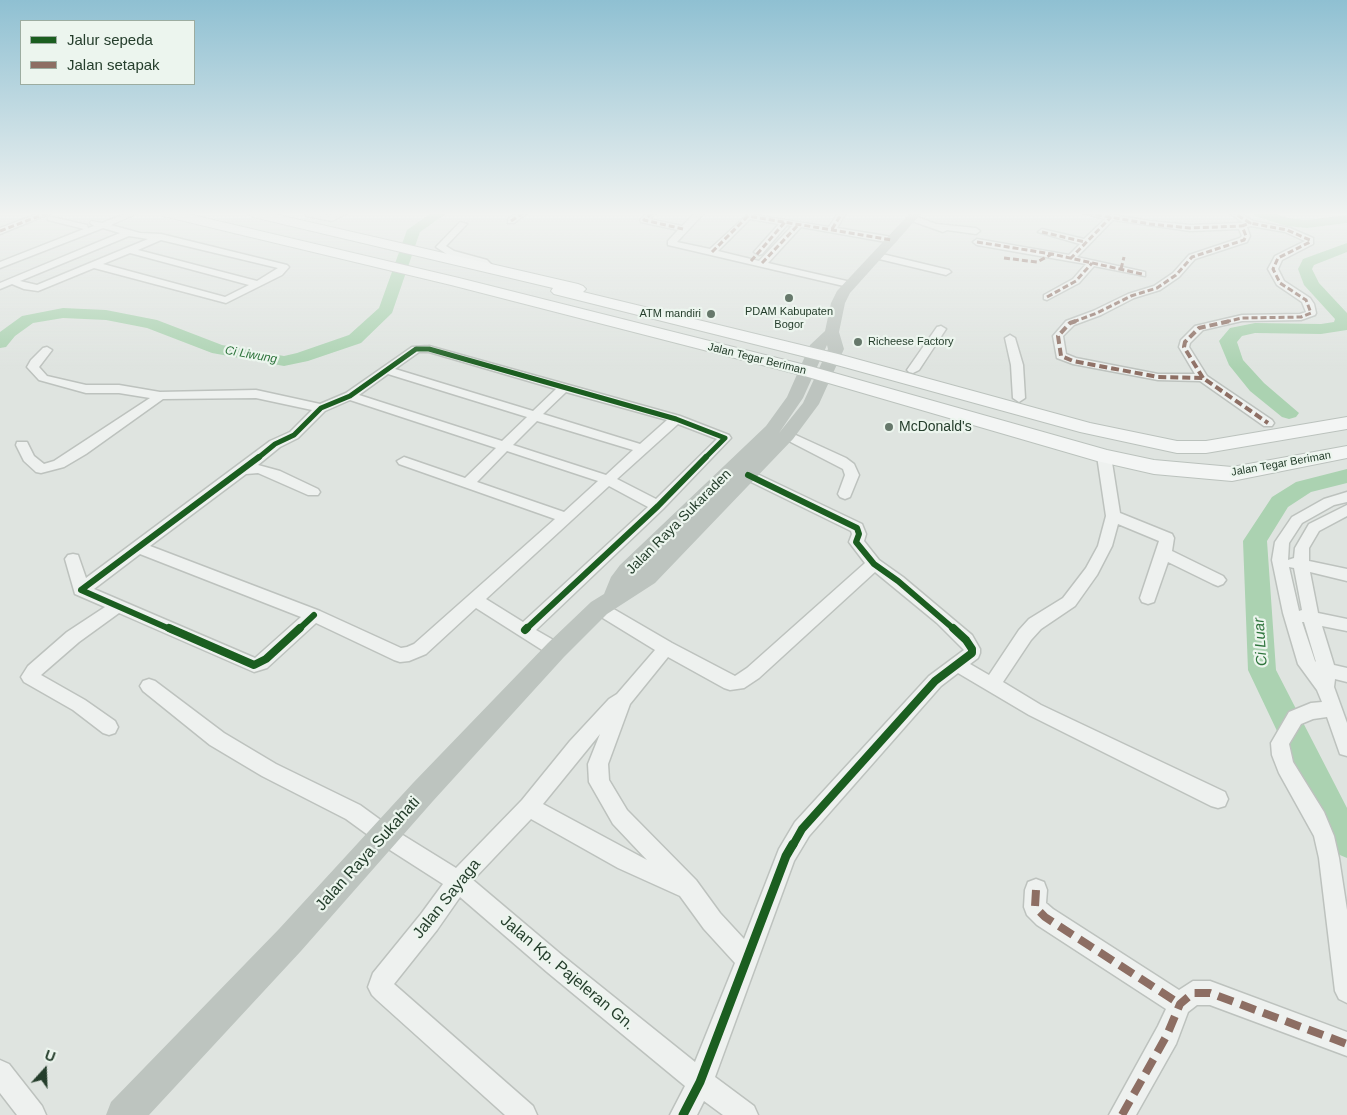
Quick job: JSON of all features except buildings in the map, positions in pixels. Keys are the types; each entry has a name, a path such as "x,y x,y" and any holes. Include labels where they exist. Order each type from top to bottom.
{"main road":[{"name":"Jalan Tegar Beriman","path":"439,265 821,360 1083,438 1160,455 1197,460 1220,460 1347,438"},
{"name":"Jalan Tegar Beriman","path":"439,265 1087,428 1177,447 1206,447 1347,423"},
{"path":"821,360 838,303 848,284 868,265"},
{"name":"Jalan Tegar Beriman","path":"470,272 776,363 787,371 821,360 913,370 1116,424 1178,436 1200,436 1347,410"},
{"name":"Jalan Tegar Beriman","path":"821,360 1104,456 1171,469 1232,474 1347,452"},
{"name":"Jalan Raya Sukaraden","path":"607,603 628,571 657,555 748,475 787,435 810,407 821,360"},
{"name":"Jalan Raya Sukaraden","path":"657,555 772,430 821,360"},
{"name":"Jalan Raya Sukahati","path":"124,1115 290,940 386,836 423,792 556,650 607,603"}],"street":[{"path":"0,286 51,265"},
{"path":"12,281 27,287 38,288 94,265"},
{"path":"94,265 226,300 279,273 284,268 272,265"},
{"path":"187,265 258,284"},
{"path":"470,272 487,265"},
{"path":"766,265 848,284"},
{"path":"916,265 946,272"},
{"path":"1047,297 1076,281 1090,265"},
{"path":"1100,265 1142,274"},
{"path":"1121,270 1122,265"},
{"path":"1185,265 1176,275 1162,285 1131,296 1097,313 1070,323 1058,336 1061,356 1073,361 1158,377 1204,378"},
{"path":"1268,423 1204,378 1184,346 1185,342 1199,328 1242,318 1301,317 1311,313 1310,304 1306,300 1280,283 1273,269 1275,265"},
{"path":"160,283 195,267"},
{"path":"913,370 941,329"},
{"path":"1010,338 1017,366 1019,398"},
{"path":"81,590 244,470 275,444 294,435 321,408 350,396 413,351 421,348 676,419 726,438 658,506 525,630"},
{"path":"47,350 35,362 33,367 43,378 86,389 119,389 160,396 242,393 278,398 321,408"},
{"path":"387,370 642,449"},
{"path":"468,483 563,388"},
{"path":"22,445 29,458 41,469 59,464 81,451 160,396"},
{"path":"350,396 608,480 658,506"},
{"path":"139,548 314,616 384,648 400,654 409,654 420,649 676,419"},
{"path":"787,435 841,461 849,467 852,475 845,494"},
{"path":"991,686 1025,635 1035,624 1069,602 1092,571 1104,546 1113,516 1104,456"},
{"path":"404,461 566,518"},
{"path":"244,470 259,469 313,492"},
{"path":"684,1115 700,1082 748,960 782,864 802,829 935,681 972,654 972,649 966,640 898,581 874,564 856,542 859,534 857,528 748,475"},
{"path":"1347,497 1329,502 1297,520 1282,542 1280,560 1291,613 1307,664 1326,678 1347,674"},
{"path":"1347,510 1314,528 1302,548 1301,565 1332,709 1347,748"},
{"path":"1113,516 1163,535 1168,540 1148,598"},
{"path":"1164,553 1218,580"},
{"path":"73,559 81,590"},
{"path":"1280,560 1347,575"},
{"path":"607,603 666,648 730,683 738,683 753,672 874,564"},
{"path":"81,590 254,665 266,659 314,616"},
{"path":"474,600 556,650"},
{"path":"109,727 79,705 30,677 40,665 73,637 118,606"},
{"path":"1291,613 1347,625"},
{"name":"Jalan Sayaga","path":"524,1115 380,987 383,977 429,922 458,881 529,807 577,747 615,704 623,699 666,648"},
{"path":"956,664 991,686 1036,710 1218,799"},
{"name":"Jalan Kp. Pajeleran Gn.","path":"149,686 217,739 269,770 317,792 353,812 386,836 458,881 555,964 700,1082 745,1115"},
{"path":"623,699 598,764 599,782 620,817 688,888 712,921 748,960"},
{"path":"1332,709 1311,711 1295,718 1280,743 1281,755 1286,767 1317,819 1324,836 1329,858 1347,991"},
{"path":"529,807 625,861 688,888"},
{"path":"1036,890 1035,907 1045,917 1180,1004"},
{"path":"1122,1115 1167,1035 1180,1004 1194,994 1210,993 1347,1044"},
{"path":"0,1073 32,1115"}],"waterway":[{"name":"Ci Liwung","path":"0,343 9,332 28,319 63,313 106,315 151,324 218,349 284,361 302,357 355,339 386,310 402,265"},
{"name":"Ci Luar","path":"1289,413 1257,387 1235,361 1228,341 1236,332 1255,328 1321,329 1342,326 1343,318 1312,285 1305,269 1307,265"},
{"name":"Ci Luar","path":"1347,476 1304,487 1280,502 1255,541 1262,670 1347,842"}],"marked path":[{"path":"1047,297 1076,281 1090,265"},
{"path":"1102,265 1142,274"},
{"path":"1121,269 1122,265"},
{"path":"1185,265 1176,275 1157,288 1131,296 1097,313 1070,323 1058,336 1061,356 1073,361 1158,377 1203,378 1268,423"},
{"path":"1203,378 1184,347 1185,342 1199,328 1242,318 1301,317 1311,313 1306,300 1280,283 1273,269 1275,265"},
{"path":"1036,890 1035,907 1045,917 1180,1004"},
{"path":"1122,1115 1167,1035 1180,1004 1193,993 1210,993 1347,1044"}],"cycle path":[{"path":"314,615 266,659 254,665 81,590 275,444 294,435 321,408 350,396 416,349 429,349 676,419 725,438 658,506 525,630"},
{"path":"683,1115 700,1082 786,856 802,829 935,681 972,653 972,649 966,640 943,619 898,581 874,564 856,542 859,534 857,528 748,475"}],"place":[{"name":"PDAM Kabupaten Bogor","path":"789,298"},
{"name":"ATM mandiri","path":"711,314"},
{"name":"Richeese Factory","path":"858,342"},
{"name":"McDonald's","path":"889,427"}]}
